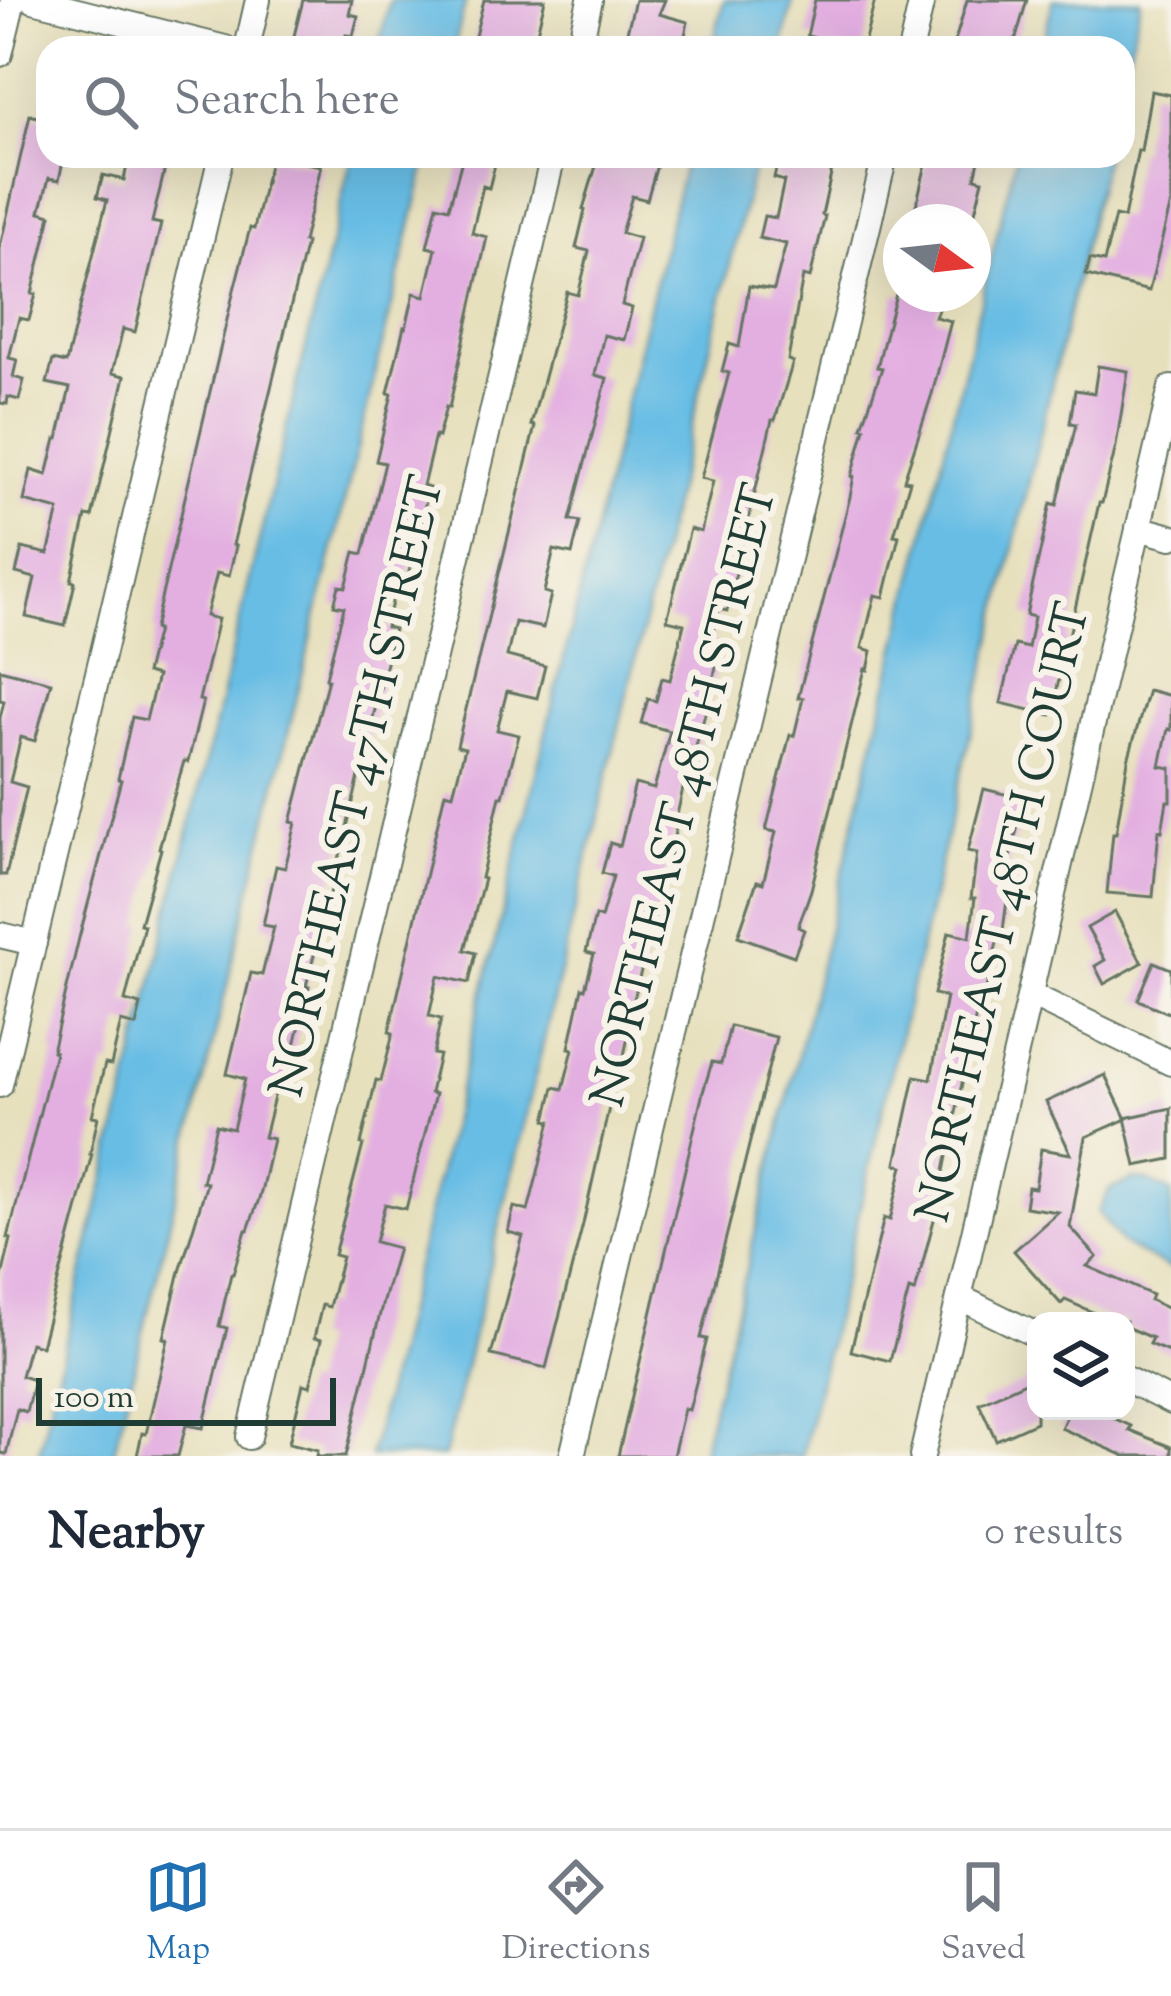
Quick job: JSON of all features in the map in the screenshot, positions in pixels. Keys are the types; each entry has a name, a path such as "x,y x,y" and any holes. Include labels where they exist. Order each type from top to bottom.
{"street":[{"path":"0,54 13,0"},
{"path":"33,0 177,36"},
{"path":"250,36 258,0"},
{"path":"582,36 590,0"},
{"path":"913,36 922,0"},
{"path":"0,1085 218,168"},
{"name":"NORTHEAST 47TH STREET","path":"249,1437 550,168"},
{"name":"NORTHEAST 48TH STREET","path":"572,1456 882,168"},
{"name":"NORTHEAST 48TH COURT","path":"922,1456 1171,388"},
{"path":"1138,528 1171,537"},
{"path":"0,935 34,944"},
{"path":"1031,995 1171,1063"},
{"path":"959,1297 1027,1331"},
{"path":"1135,1384 1171,1402"}],"water":[{"path":"390,0 466,0 457,36 381,36"},
{"path":"724,0 793,0 785,36 715,36"},
{"path":"1053,0 1141,0 1133,36 1045,36"},
{"path":"349,168 425,168 113,1456 38,1456"},
{"path":"683,168 753,168 444,1456 370,1456"},
{"path":"1013,168 1102,168 802,1456 701,1456 978,312 991,312 991,259"},
{"path":"1134,1179 1171,1192 1171,1269 1122,1244 1098,1212 1110,1189"}],"building":[{"path":"303,0 352,0 349,14 358,16 353,36 294,36"},
{"path":"484,0 545,0 536,36 475,36"},
{"path":"635,0 665,0 659,14 688,22 685,36 626,36"},
{"path":"815,0 875,0 866,36 807,36"},
{"path":"967,0 1027,0 1016,36 956,36"},
{"path":"1151,91 1171,95 1171,203 1149,291 1086,275 1090,259 1104,262 1115,216 1124,218"},
{"path":"30,115 36,117 36,168 62,168 59,180 49,178 40,212 51,215 32,294 36,294 29,320 19,318 9,358 17,360 13,377 24,380 19,400 8,397 7,404 0,403 0,247"},
{"path":"126,168 165,168 152,222 161,224 135,332 123,329 112,373 125,376 92,517 86,516 65,626 26,617 35,578 16,573 22,548 48,554 59,510 24,501 31,470 47,475 58,439 70,388 47,383 53,360 66,363 107,200 97,197 103,175 124,180"},
{"path":"268,168 321,168 229,576 217,573 206,616 218,619 199,700 203,701 159,848 125,1001 141,1005 136,1026 121,1022 111,1065 105,1064 92,1116 98,1117 92,1154 41,1346 30,1343 21,1376 34,1380 26,1412 17,1409 6,1454 0,1453 0,1285 8,1238 121,780 132,717 146,720 157,676 146,673 154,629 234,290 250,228 254,229"},
{"path":"460,168 494,168 489,188 483,186 472,233 487,237 449,408 435,436 423,486 429,488 405,588 396,586 386,627 394,629 286,1083 278,1081 264,1137 273,1139 260,1196 231,1274 219,1326 227,1328 203,1428 186,1425 178,1456 137,1456 142,1433 146,1434 179,1275 207,1183 202,1182 216,1125 233,1129 245,1079 227,1074 251,973 262,975 274,927 263,925 276,866 285,868 296,823 291,822 344,607 334,605 339,586 346,587 355,552 363,554 385,463 376,461 404,327 414,293 425,296 436,249 427,247 437,205 449,208"},
{"path":"595,168 656,168 647,200 632,196 621,233 639,238 622,305 632,308 624,340 604,335 595,375 607,378 570,520 580,522 572,554 554,550 544,592 551,594 543,628 515,622 507,656 545,666 537,698 507,691 497,730 519,735 465,950 476,953 469,983 438,976 429,1016 441,1019 433,1054 439,1055 430,1093 435,1094 406,1209 385,1204 375,1242 398,1248 346,1456 317,1456 318,1450 289,1443 303,1384 310,1386 321,1340 314,1338 322,1305 329,1307 342,1257 334,1255 376,1080 381,1081 393,1033 389,1032 445,792 453,794 465,748 457,746 535,426 531,425 567,292 578,295 589,251 576,248"},
{"path":"776,168 832,168 810,278 803,276 788,360 793,362 772,420 727,611 719,609 710,641 717,643 713,657 718,658 546,1368 491,1355 523,1236 508,1232 514,1207 528,1211 551,1121 546,1120 554,1087 563,1089 582,988 594,954 586,952 613,876 602,873 610,843 620,846 635,784 654,789 670,731 641,723 648,699 656,701 662,678 670,680 684,624 667,620 690,529 701,532 713,481 701,478 729,373 722,371 729,344 739,347 749,286 774,290 786,244 759,238 764,216 776,218 784,181 774,178"},
{"path":"925,168 977,168 975,178 983,180 977,204 916,204"},
{"path":"891,312 937,312 935,317 951,321 904,480 910,481 894,535 899,536 884,597 875,595 862,648 872,651 868,670 794,956 738,936 757,881 763,883 776,832 766,830 790,735 794,736 803,698 798,698 850,497 862,427 882,368 877,367"},
{"path":"1098,366 1128,371 1116,446 1051,715 1001,703 1015,645 1028,648 1034,617 1026,615 1051,503 1057,505 1076,424 1070,423 1075,390 1094,393"},
{"path":"0,669 51,682 35,741 21,737 10,782 27,787 6,875 0,875 0,718 4,701 0,700"},
{"path":"1148,690 1171,696 1171,730 1160,766 1171,768 1171,801 1167,801 1159,830 1153,897 1107,893 1113,833"},
{"path":"984,789 1025,799 1006,872 1011,872 1003,930 982,1005 978,1005 934,1220 890,1361 851,1351 884,1218 890,1220 903,1166 896,1164 915,1076 931,1079 946,997 934,994 949,932 970,937 977,853 968,851"},
{"path":"1115,912 1142,963 1104,984 1095,966 1105,960 1087,928"},
{"path":"1154,962 1171,969 1171,1014 1138,1000"},
{"path":"730,1026 776,1037 701,1338 707,1339 689,1410 684,1409 673,1456 618,1456 703,1092 712,1062 721,1064"},
{"path":"1105,1075 1126,1119 1086,1137 1070,1227 1097,1257 1087,1266 1152,1295 1150,1300 1171,1310 1171,1353 1149,1344 1152,1338 1135,1331 1135,1312 1092,1312 1065,1300 1061,1304 1014,1251 1058,1212 1025,1207 1028,1187 1035,1188 1041,1149 1071,1154 1046,1102"},
{"path":"1171,1108 1171,1159 1136,1166 1125,1118"},
{"path":"1027,1381 1027,1420 1036,1422 996,1440 979,1403"},
{"path":"1065,1420 1117,1420 1131,1426 1129,1430 1171,1447 1171,1456 1125,1456 1061,1428"}]}
